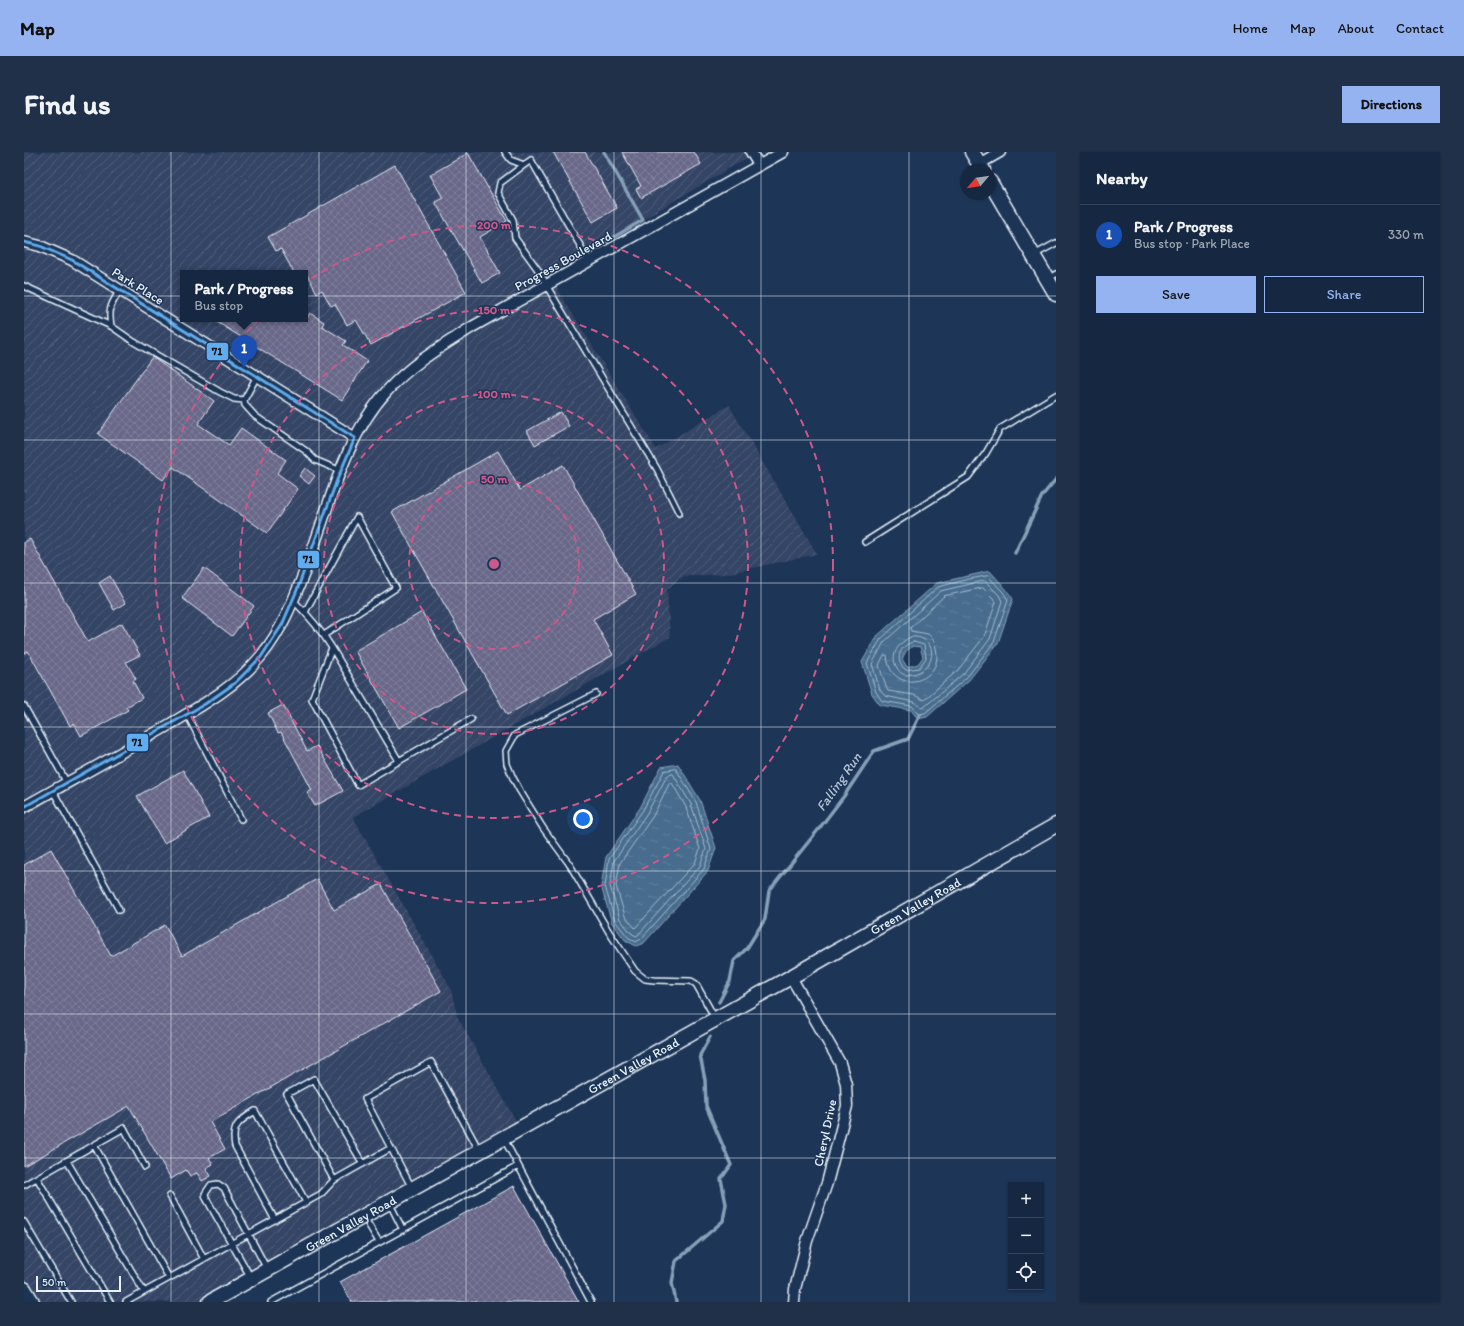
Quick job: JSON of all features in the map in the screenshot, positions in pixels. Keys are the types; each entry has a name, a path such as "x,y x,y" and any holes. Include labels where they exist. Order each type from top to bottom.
{"street":[{"path":"751,152 759,165"},
{"name":"Progress Boulevard","path":"24,807 187,714 225,690 257,661 272,642 282,625 293,600 355,438 382,396 399,378 413,366 448,342 546,285 783,152"},
{"path":"978,162 1000,152"},
{"path":"996,192 1033,256 1052,276 1056,294"},
{"name":"Park Place","path":"24,242 40,246 72,260 355,438"},
{"name":"Green Valley Road","path":"212,1302 364,1217 366,1214 412,1188 791,977 1056,826"},
{"name":"Cheryl Drive","path":"791,977 840,1063 846,1084 847,1106 827,1183 807,1241 795,1289 794,1302"},
{"path":"24,1289 32,1302"}],"lane":[{"path":"505,152 511,160 524,165"},
{"path":"589,261 532,160 500,183 498,193 513,220 515,238 541,274 546,285 657,468 679,513"},
{"path":"1033,256 1056,243"},
{"path":"24,286 111,326 134,342 220,392 234,399 244,400"},
{"path":"111,326 109,314 111,304 120,290"},
{"path":"244,400 257,376"},
{"path":"865,542 968,477 986,453 1000,429 1056,395"},
{"path":"244,400 255,416 306,451 315,460 341,472"},
{"path":"305,612 357,517 396,588 324,635"},
{"path":"293,600 324,635 399,761"},
{"path":"332,648 312,699 358,785 471,719"},
{"path":"596,694 515,735 506,751 507,764 513,778 543,828 570,865 609,932 635,971 645,979 691,981 696,984 716,1019"},
{"path":"24,706 67,783"},
{"path":"187,714 241,819"},
{"path":"53,791 119,910"},
{"path":"412,1188 365,1099 431,1062 479,1151"},
{"path":"334,1180 288,1094 314,1079 363,1164"},
{"path":"275,1220 235,1146 234,1140 236,1127 240,1121 255,1111 306,1202"},
{"path":"24,1185 124,1128 145,1168"},
{"path":"503,1138 591,1302"},
{"path":"94,1145 168,1278"},
{"path":"126,1302 321,1194 334,1180 391,1148"},
{"path":"67,1160 144,1292"},
{"path":"271,1302 518,1166"},
{"path":"37,1178 110,1302"},
{"path":"252,1279 206,1198 205,1194 211,1186 218,1184 224,1188 267,1270"},
{"path":"170,1196 204,1259"},
{"path":"389,1202 403,1230"},
{"path":"364,1217 379,1242"},
{"path":"24,1222 71,1302"}],"shaded area":[{"path":"24,152 757,152 551,274 559,292 656,449 729,405 817,554 725,574 684,576 667,589 670,637 353,817 451,989 457,1016 520,1128 210,1302 32,1302 24,1289"}],"water":[{"path":"990,571 1013,599 998,643 969,680 927,717 918,719 911,710 880,705 872,694 862,662 877,636 937,583","holes":["913,646 920,647 923,657 918,664 907,667 902,659 906,651"]},
{"path":"678,764 700,800 716,848 708,871 644,943 636,946 625,940 612,923 601,886 606,857 640,808 661,767"}],"building":[{"path":"553,152 585,152 617,208 593,222"},
{"path":"622,152 694,152 701,164 641,198 636,189 641,186"},
{"path":"468,153 507,221 480,237 500,273 482,283 435,202 443,198 430,175"},
{"path":"395,165 466,292 371,345 356,320 347,325 335,304 331,306 322,290 317,293 308,277 308,270 292,270 281,249 276,251 268,237"},
{"path":"310,313 324,322 322,326 346,341 343,345 367,361 342,400 217,322 308,322 308,316"},
{"path":"152,357 214,401 198,424 229,445 241,428 286,460 277,473 298,489 267,533 173,467 163,480 98,434"},
{"path":"561,412 569,426 535,445 527,431"},
{"path":"498,451 520,490 563,465 636,594 593,619 613,655 507,715 392,512"},
{"path":"305,468 315,476 309,484 299,476"},
{"path":"30,539 88,642 122,623 140,655 126,662 136,679 133,681 142,698 126,707 128,710 81,736 74,723 70,726 28,651 24,654 24,542"},
{"path":"204,568 254,606 232,636 182,598"},
{"path":"110,576 125,603 114,610 99,583"},
{"path":"422,612 466,689 399,728 355,651"},
{"path":"283,705 307,751 317,746 343,791 315,806 307,793 312,790 281,732 278,733 268,713"},
{"path":"183,770 209,817 164,843 137,796"},
{"path":"51,849 111,956 165,925 182,956 317,879 334,910 381,884 441,991 210,1122 225,1149 209,1158 213,1164 206,1168 211,1176 202,1181 197,1173 190,1176 186,1170 171,1179 129,1106 24,1166 24,865"},
{"path":"514,1186 579,1302 352,1302 340,1282"}],"waterway":[{"path":"597,247 643,220 604,152"},
{"name":"Falling Run","path":"1015,553 1042,496 1056,479"},
{"name":"Falling Run","path":"719,1002 730,981 734,961 747,948 765,919 769,891 844,796 874,751 908,739 920,715"},
{"name":"Falling Run","path":"676,1302 672,1283 676,1261 723,1221 726,1204 721,1179 731,1165 706,1106 705,1080 700,1055 710,1037"}],"transit line":[{"name":"71","path":"24,242 40,246 72,260 355,438"},
{"name":"71","path":"24,807 205,704 235,683 261,657 282,625 297,590 337,480 355,438"}],"place":[{"name":"Park / Progress","path":"244,368"}]}
